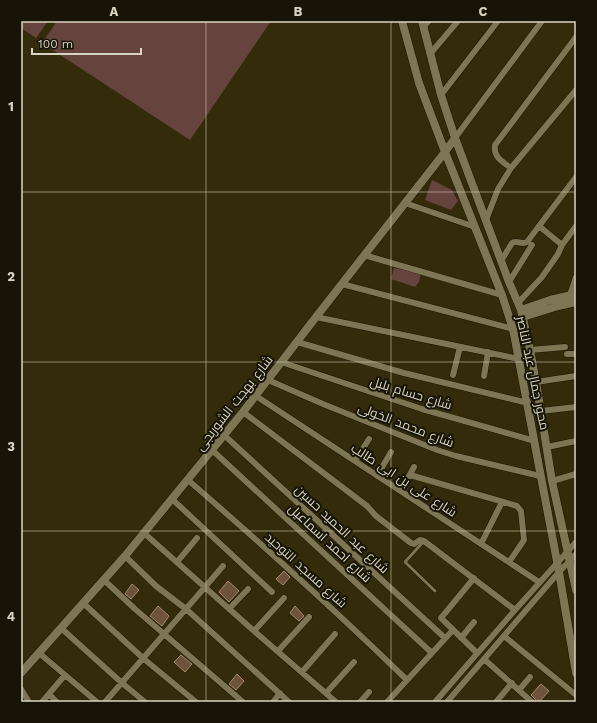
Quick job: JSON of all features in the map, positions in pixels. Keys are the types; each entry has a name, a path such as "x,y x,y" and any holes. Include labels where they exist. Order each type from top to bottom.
{"street":[{"name":"محور جمال عبد الناصر","path":"402,21 419,83 502,294 514,329 576,673"},
{"path":"422,24 429,21"},
{"path":"430,54 458,21"},
{"path":"441,95 498,21"},
{"path":"455,138 542,21"},
{"name":"محور جمال عبد الناصر","path":"422,24 441,95 455,138 501,262 521,310 536,382 552,481 576,587"},
{"path":"511,168 497,156 495,153 495,145 576,37"},
{"path":"486,220 498,188 511,168 576,90"},
{"name":"شارع بهجت الشوربجى","path":"21,673 125,556 188,480 256,396 455,138"},
{"path":"501,262 512,243 525,243 576,177"},
{"path":"405,203 475,227"},
{"path":"539,226 562,245"},
{"path":"521,310 558,254 562,245 576,226"},
{"path":"509,282 532,246"},
{"path":"364,256 502,294"},
{"path":"521,310 550,300 573,295 576,277"},
{"path":"342,284 514,329"},
{"path":"521,310 558,306 576,302"},
{"path":"316,318 519,359"},
{"path":"297,342 404,373 528,403"},
{"path":"454,375 460,347"},
{"path":"530,350 565,347"},
{"path":"484,376 488,352"},
{"path":"567,354 576,354"},
{"name":"شارع حسام بلبل","path":"281,362 422,409 535,440"},
{"path":"536,382 576,376"},
{"name":"شارع محمد الخولى","path":"268,380 437,450 540,476"},
{"name":"شارع على بن ابى طالب","path":"256,396 540,582"},
{"path":"541,411 576,407"},
{"path":"243,412 367,506 376,516 411,543 414,544 418,541 424,541 515,610"},
{"name":"شارع عبد الحميد حسين","path":"224,435 445,638"},
{"path":"355,461 368,439"},
{"path":"547,447 576,441"},
{"name":"شارع احمد اسماعيل","path":"212,450 432,653"},
{"path":"377,476 391,452"},
{"path":"402,492 414,467"},
{"path":"552,481 576,474"},
{"path":"410,475 517,506 521,511 524,540 509,562"},
{"name":"شارع مسجد التوحيد","path":"188,480 246,530 346,621 407,680"},
{"path":"172,499 272,592"},
{"path":"481,544 502,502"},
{"path":"144,533 336,702"},
{"path":"177,562 197,538"},
{"path":"435,702 576,542"},
{"path":"447,702 558,572 576,554"},
{"path":"125,556 156,586 186,610 289,702"},
{"path":"105,702 144,659 223,566"},
{"path":"474,578 441,618 477,653"},
{"path":"104,580 135,609 243,702"},
{"path":"229,609 248,589"},
{"path":"254,631 284,598"},
{"path":"83,603 144,659 196,702"},
{"path":"278,651 309,617"},
{"path":"461,638 474,622"},
{"path":"61,628 145,702"},
{"path":"387,702 452,630"},
{"path":"302,672 335,634"},
{"path":"504,636 576,695"},
{"path":"39,653 97,702"},
{"path":"484,659 532,702"},
{"path":"326,693 354,662"},
{"path":"42,702 64,675"},
{"path":"519,690 530,678"},
{"path":"496,702 512,683"},
{"path":"21,689 30,702"},
{"path":"360,702 369,692"},
{"path":"49,694 57,702"},
{"path":"273,702 280,694"}],"lane":[{"path":"424,541 405,562 435,591"}],"shaded area":[{"path":"21,21 48,21 36,38 21,28"},
{"path":"57,21 271,21 190,140 42,43"},
{"path":"432,180 452,190 458,201 451,210 425,200"},
{"path":"394,268 421,272 419,282 415,287 391,279"}],"building":[{"path":"284,571 290,577 283,585 276,579"},
{"path":"228,581 239,591 229,602 219,592"},
{"path":"132,584 139,590 131,599 125,594"},
{"path":"158,606 169,616 162,626 150,616"},
{"path":"295,606 304,616 299,621 290,613"},
{"path":"181,655 192,664 185,672 174,662"},
{"path":"237,674 244,681 236,690 229,684"},
{"path":"541,684 549,691 539,702 536,702 531,695"}]}
